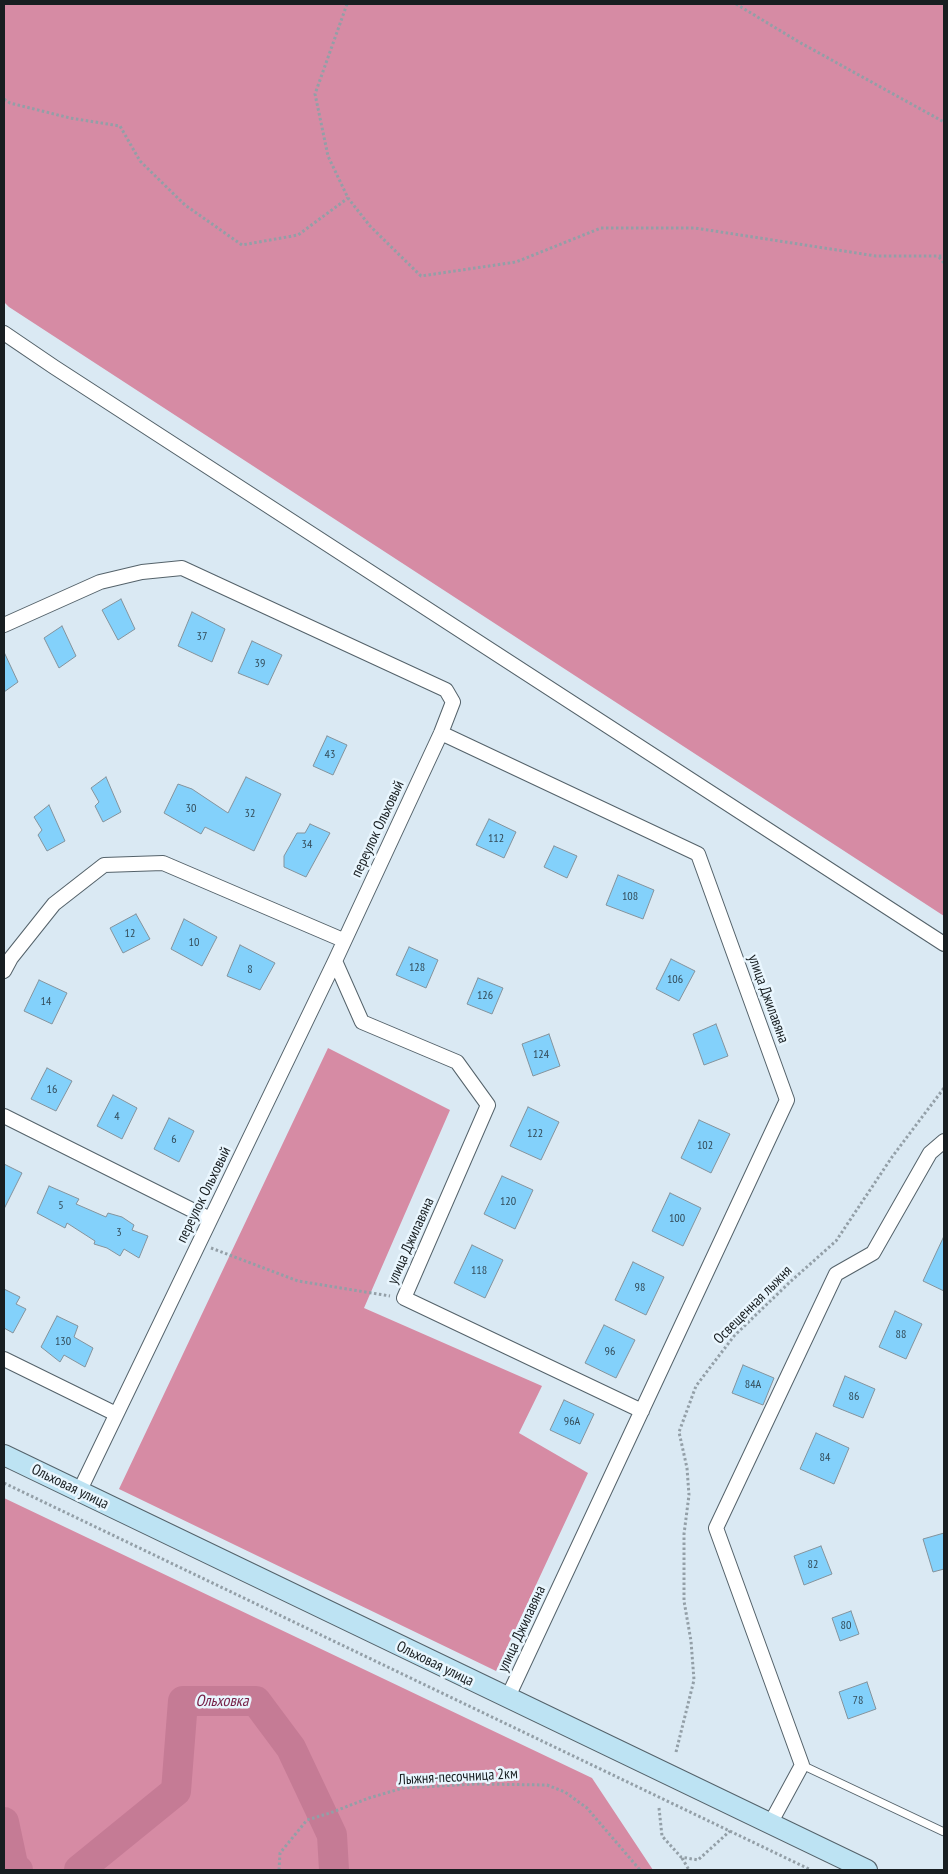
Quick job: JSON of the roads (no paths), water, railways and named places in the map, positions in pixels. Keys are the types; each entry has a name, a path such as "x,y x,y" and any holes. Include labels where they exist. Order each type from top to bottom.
{"main road":[{"name":"Ольховая улица","path":"4,1455 507,1699 867,1870"}],"street":[{"path":"4,333 944,944"},
{"name":"переулок Ольховый","path":"4,625 100,582 142,572 182,568 446,690 453,702 441,734 335,961 79,1492"},
{"name":"улица Джилавяна","path":"441,734 698,854 787,1100 507,1699"},
{"path":"4,971 11,958 54,904 104,865 163,863 344,940"},
{"name":"улица Джилавяна","path":"335,961 362,1022 457,1062 488,1105 404,1298 642,1411"},
{"path":"4,1116 210,1219"},
{"path":"770,1824 802,1766 716,1528 836,1274 872,1253 930,1153 944,1141"},
{"path":"4,1359 116,1414"}],"lane":[{"path":"802,1766 944,1832"}],"waterway":[{"name":"Ольховка","path":"79,1870 176,1791 183,1701 256,1701 291,1748 332,1835 334,1870"},
{"name":"Ольховка","path":"4,1822 14,1869 18,1870"}]}
